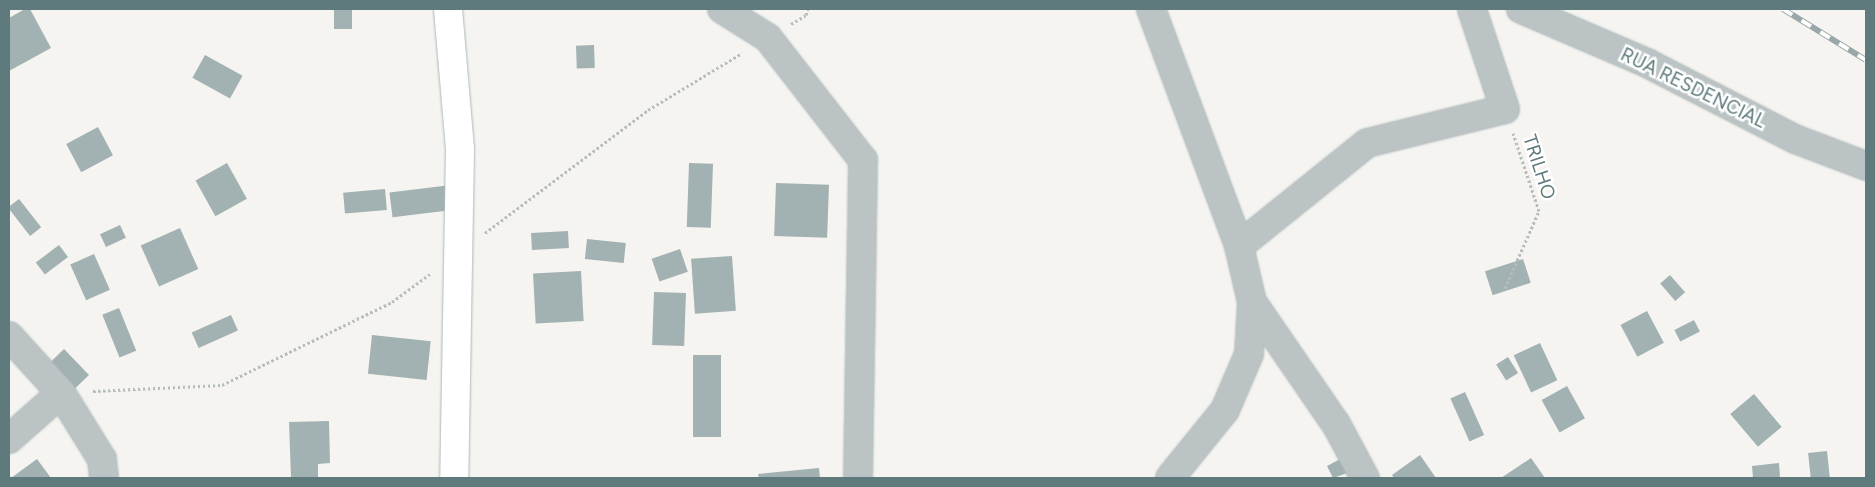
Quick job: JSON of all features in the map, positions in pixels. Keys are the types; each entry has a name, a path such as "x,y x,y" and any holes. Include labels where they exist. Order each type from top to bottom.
{"street":[{"path":"448,9 460,149 454,478"},
{"path":"722,9 768,38 863,160 858,478"},
{"path":"1151,9 1238,246 1252,302 1249,354 1225,410 1170,478"},
{"path":"1238,246 1367,143 1505,109 1472,9"},
{"name":"RUA RESDENCIAL","path":"1522,9 1647,63 1795,139 1866,166"},
{"path":"1252,302 1336,424 1365,478"},
{"path":"9,336 60,393 102,459 104,478"},
{"path":"9,440 60,393"}],"path":[{"name":"TRILHO","path":"1505,109 1539,211 1505,288"}],"building":[{"path":"25,9 30,9 51,48 9,71 9,18"},
{"path":"334,9 352,9 352,29 334,29"},
{"path":"594,45 595,68 577,69 576,46"},
{"path":"205,55 243,76 230,99 192,78"},
{"path":"98,127 113,155 81,172 66,144"},
{"path":"227,163 247,199 215,216 196,180"},
{"path":"689,163 713,164 711,228 687,227"},
{"path":"776,183 829,185 827,238 774,236"},
{"path":"451,185 454,210 393,217 389,193"},
{"path":"385,189 387,210 345,214 343,193"},
{"path":"19,199 41,227 30,236 9,209 9,207"},
{"path":"120,225 126,238 106,247 100,234"},
{"path":"180,228 198,269 159,287 141,245"},
{"path":"568,231 569,248 532,250 531,233"},
{"path":"587,239 626,243 624,263 585,259"},
{"path":"59,245 68,257 45,274 36,262"},
{"path":"680,249 688,272 659,281 652,259"},
{"path":"94,254 110,290 86,300 70,265"},
{"path":"732,256 736,311 695,314 691,259"},
{"path":"1523,259 1531,283 1493,295 1485,271"},
{"path":"581,271 584,321 536,323 533,274"},
{"path":"1670,275 1685,292 1675,301 1660,284"},
{"path":"654,292 686,293 684,346 652,345"},
{"path":"119,308 136,351 120,357 102,315"},
{"path":"1647,311 1664,343 1637,357 1621,325"},
{"path":"231,315 238,331 199,348 192,332"},
{"path":"1694,320 1700,332 1680,342 1674,330"},
{"path":"372,335 431,341 427,380 368,374"},
{"path":"1540,343 1557,380 1531,392 1514,355"},
{"path":"64,349 89,375 72,392 47,366"},
{"path":"693,355 721,355 721,437 693,437"},
{"path":"1508,357 1518,373 1506,381 1496,364"},
{"path":"1567,386 1585,418 1560,432 1542,400"},
{"path":"1465,392 1484,435 1469,441 1450,399"},
{"path":"1754,394 1782,427 1758,447 1730,414"},
{"path":"329,421 330,463 318,464 318,478 291,478 289,422"},
{"path":"1827,451 1830,478 1811,478 1808,453"},
{"path":"1348,455 1356,470 1333,478 1327,466"},
{"path":"1420,455 1436,478 1394,478 1392,475"},
{"path":"1531,458 1545,478 1501,478"},
{"path":"37,459 51,478 11,478"},
{"path":"1779,463 1780,478 1753,478 1752,466"},
{"path":"819,468 820,478 759,478 758,474"}],"railway":[{"path":"1783,9 1866,60"}]}
